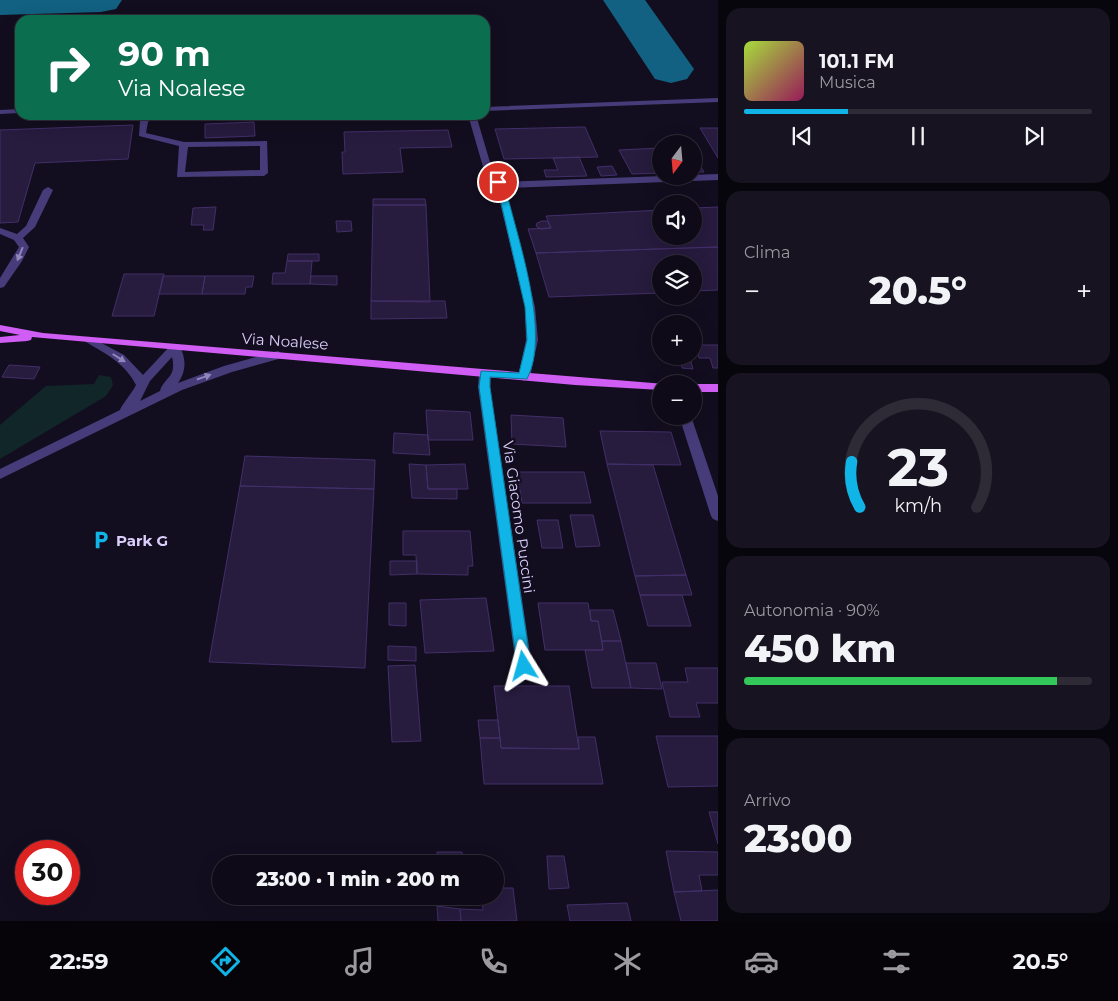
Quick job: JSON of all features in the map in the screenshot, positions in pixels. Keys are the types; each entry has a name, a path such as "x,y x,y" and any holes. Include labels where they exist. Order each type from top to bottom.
{"main road":[{"name":"Via Noalese","path":"0,328 43,336 485,374 652,385"},
{"name":"Via Noalese","path":"0,340 43,336"},
{"path":"702,388 718,388"}],"street":[{"path":"490,109 718,100"},
{"path":"0,112 15,112"},
{"path":"145,120 142,134 184,145 264,143 264,172 180,175 184,145"},
{"path":"473,120 488,170 501,185 530,307 532,340 524,377"},
{"path":"501,185 718,177"},
{"path":"18,238 30,228 48,190"},
{"path":"0,231 18,238 23,243 22,254 0,285"},
{"path":"90,340 126,362 135,371 141,384"},
{"path":"120,413 135,399 141,384 175,347"},
{"path":"159,395 170,386 180,372 180,363 175,347"},
{"path":"0,474 159,395 228,369 278,355"},
{"name":"Via Giacomo Puccini","path":"485,374 484,387 524,666"},
{"path":"688,425 718,516"}],"green space":[{"path":"99,375 111,377 113,385 106,396 0,459 0,425 46,386 94,384"}],"building":[{"path":"254,122 255,136 205,138 205,124"},
{"path":"133,125 128,159 35,163 18,222 0,223 0,130"},
{"path":"585,127 598,157 504,159 495,129"},
{"path":"700,128 718,128 718,158"},
{"path":"448,130 452,147 400,148 403,172 343,174 342,152 345,152 344,132"},
{"path":"652,148 652,173 632,174 619,150"},
{"path":"579,157 587,176 546,177 544,170 558,170 553,158"},
{"path":"612,166 617,175 601,176 597,167"},
{"path":"373,199 425,199 426,205 373,205"},
{"path":"373,205 426,205 430,302 371,301"},
{"path":"216,207 213,230 203,230 204,225 191,225 193,208"},
{"path":"718,207 718,247 536,253 528,229 551,228 546,216 652,210 652,245 702,245 702,208"},
{"path":"336,221 351,221 352,231 337,232"},
{"path":"547,221 551,228 541,229 536,226 537,223"},
{"path":"718,247 718,290 702,291 702,255 652,255 652,293 549,297 536,253"},
{"path":"288,254 319,254 319,261 287,261"},
{"path":"287,261 312,261 310,284 272,284 273,273 285,273"},
{"path":"124,274 164,274 154,316 112,316"},
{"path":"163,276 205,276 202,294 159,294"},
{"path":"205,276 254,276 252,287 246,287 245,294 202,294"},
{"path":"311,276 337,276 337,285 310,284"},
{"path":"371,301 445,301 447,318 371,319"},
{"path":"702,345 718,345 718,368 713,368 710,358 702,358"},
{"path":"9,365 40,367 34,379 2,377"},
{"path":"682,365 692,365 693,369 682,368"},
{"path":"426,410 470,412 473,440 428,440"},
{"path":"511,415 563,418 566,447 512,444"},
{"path":"600,431 671,432 681,465 607,464"},
{"path":"394,433 428,435 430,455 393,453"},
{"path":"245,456 375,460 374,489 240,486"},
{"path":"409,464 426,465 428,489 457,489 457,499 412,498"},
{"path":"465,464 468,489 428,489 426,465"},
{"path":"607,464 653,465 686,575 635,576"},
{"path":"517,472 584,472 591,503 522,503"},
{"path":"240,486 374,489 365,668 209,662"},
{"path":"570,515 593,515 600,546 576,547"},
{"path":"537,520 558,520 563,548 542,548"},
{"path":"403,531 470,531 473,566 468,566 468,575 417,574 416,555 403,555"},
{"path":"390,561 417,561 417,574 390,575"},
{"path":"686,575 692,595 640,595 635,576"},
{"path":"640,595 682,595 691,626 648,626"},
{"path":"486,598 494,651 425,653 420,600"},
{"path":"389,603 406,603 406,626 389,625"},
{"path":"538,603 588,603 591,621 598,621 603,650 545,650"},
{"path":"590,610 613,610 621,641 602,641 598,621 591,621"},
{"path":"602,641 621,641 631,688 592,688 585,650 603,650"},
{"path":"388,646 416,647 416,661 388,660"},
{"path":"626,663 656,663 662,689 631,688"},
{"path":"415,665 421,741 392,742 388,666"},
{"path":"685,668 718,668 718,703 696,703 700,717 670,717 662,682 688,682"},
{"path":"494,686 569,686 579,749 501,748"},
{"path":"478,720 498,720 500,738 480,738"},
{"path":"656,736 718,736 718,786 668,787"},
{"path":"578,737 595,737 603,784 484,784 480,738 500,738 501,748 579,749"},
{"path":"709,812 718,812 718,844"},
{"path":"666,851 718,852 718,875 699,875 702,891 674,892"},
{"path":"437,852 462,852 462,855 437,855"},
{"path":"547,856 564,856 569,888 549,889"},
{"path":"504,888 513,888 517,921 461,921 460,909 483,910 483,905 504,905"},
{"path":"718,890 718,921 681,921 674,892"},
{"path":"627,903 631,921 570,921 567,905"},
{"path":"437,906 460,909 461,921 438,921"}],"taxiway":[{"path":"0,3 101,0"},
{"path":"624,0 671,69"}],"place":[{"name":"Park G","path":"101,540"}],"route":[{"path":"498,182 501,185 530,307 532,340 524,377 485,374 484,387 524,666"}]}
